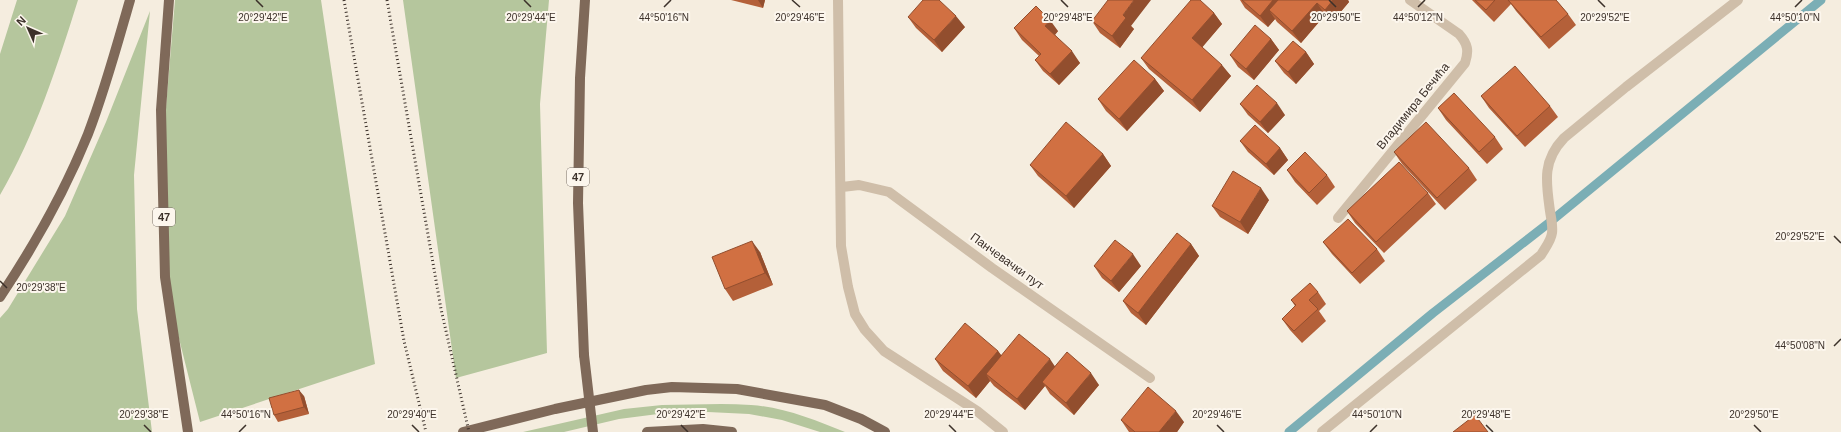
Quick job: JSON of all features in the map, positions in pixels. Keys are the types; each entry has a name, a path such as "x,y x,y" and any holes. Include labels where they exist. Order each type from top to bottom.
{"main road":[{"path":"0,297 33,244 58,196 87,134 114,56 130,0"},
{"name":"47","path":"169,0 161,110 165,277 188,432"},
{"name":"47","path":"585,0 580,78 578,203 584,355 593,432"},
{"path":"463,432 555,409 646,390 672,387 737,388 825,405 861,419 885,432"},
{"path":"646,432 703,428 732,432"}],"street":[{"path":"838,0 842,246 848,287 855,314 865,330 884,351 977,411 1003,432"},
{"name":"Владимира Бечића","path":"1338,218 1465,63 1468,52 1465,40 1459,34 1410,0"},
{"path":"1322,432 1541,255 1550,241 1552,232 1548,203 1547,167 1556,147 1564,138 1626,87 1738,0"},
{"name":"Панчевачки пут","path":"842,187 858,185 889,192 992,268 1150,378"}],"green space":[{"path":"17,0 78,0 35,125 13,172 0,195 0,54"},
{"path":"175,0 321,0 375,364 200,422 165,283 164,131"},
{"path":"403,0 549,0 540,104 547,353 456,378"},
{"path":"150,11 134,175 137,309 152,432 0,432 0,318 8,309 65,216 106,122"},
{"path":"729,404 763,406 787,411 845,432 820,432 782,420 749,414 708,412 658,414 619,419 564,432 523,432 624,409 662,405"}],"building":[{"path":"923,0 939,0 956,16 934,40 908,17"},
{"path":"1108,0 1134,0 1123,15 1126,18 1112,36 1092,21"},
{"path":"1191,0 1200,0 1214,13 1192,38 1222,65 1192,100 1141,58"},
{"path":"1242,0 1273,0 1260,16"},
{"path":"1278,0 1333,0 1325,10 1317,3 1292,31 1269,10"},
{"path":"1475,0 1495,0 1486,10"},
{"path":"1508,0 1556,0 1568,14 1541,37"},
{"path":"1036,6 1050,20 1045,26 1072,51 1050,74 1035,60 1041,54 1014,28"},
{"path":"1255,25 1271,39 1246,69 1230,55"},
{"path":"1293,41 1306,52 1288,72 1275,61"},
{"path":"1134,60 1155,79 1119,119 1098,99"},
{"path":"1515,66 1550,106 1517,136 1481,96"},
{"path":"1257,85 1277,103 1260,122 1240,104"},
{"path":"1454,93 1495,137 1479,152 1438,108"},
{"path":"1066,122 1103,154 1066,196 1030,165"},
{"path":"1426,122 1469,168 1437,198 1394,152"},
{"path":"1255,125 1280,148 1266,164 1240,141"},
{"path":"1305,152 1327,175 1309,193 1287,170"},
{"path":"1399,162 1428,193 1376,242 1347,211"},
{"path":"1233,171 1261,188 1240,222 1212,206"},
{"path":"1348,219 1377,249 1352,273 1323,242"},
{"path":"1177,233 1191,244 1138,313 1123,301"},
{"path":"1115,240 1133,254 1111,281 1094,266"},
{"path":"752,241 765,273 725,289 712,257"},
{"path":"1310,283 1318,292 1309,300 1318,309 1294,331 1282,319 1296,305 1291,300"},
{"path":"965,323 998,351 968,386 935,359"},
{"path":"1019,334 1050,359 1017,399 986,374"},
{"path":"1067,352 1091,373 1066,403 1042,382"},
{"path":"1148,387 1176,411 1159,432 1135,432 1121,420"},
{"path":"299,390 304,407 274,415 269,398"},
{"path":"1475,415 1488,432 1453,432"}],"waterway":[{"path":"1289,432 1433,313 1550,222 1821,0"}],"railway":[{"path":"344,0 404,341 426,432"},
{"path":"387,0 441,309 469,432"}]}
